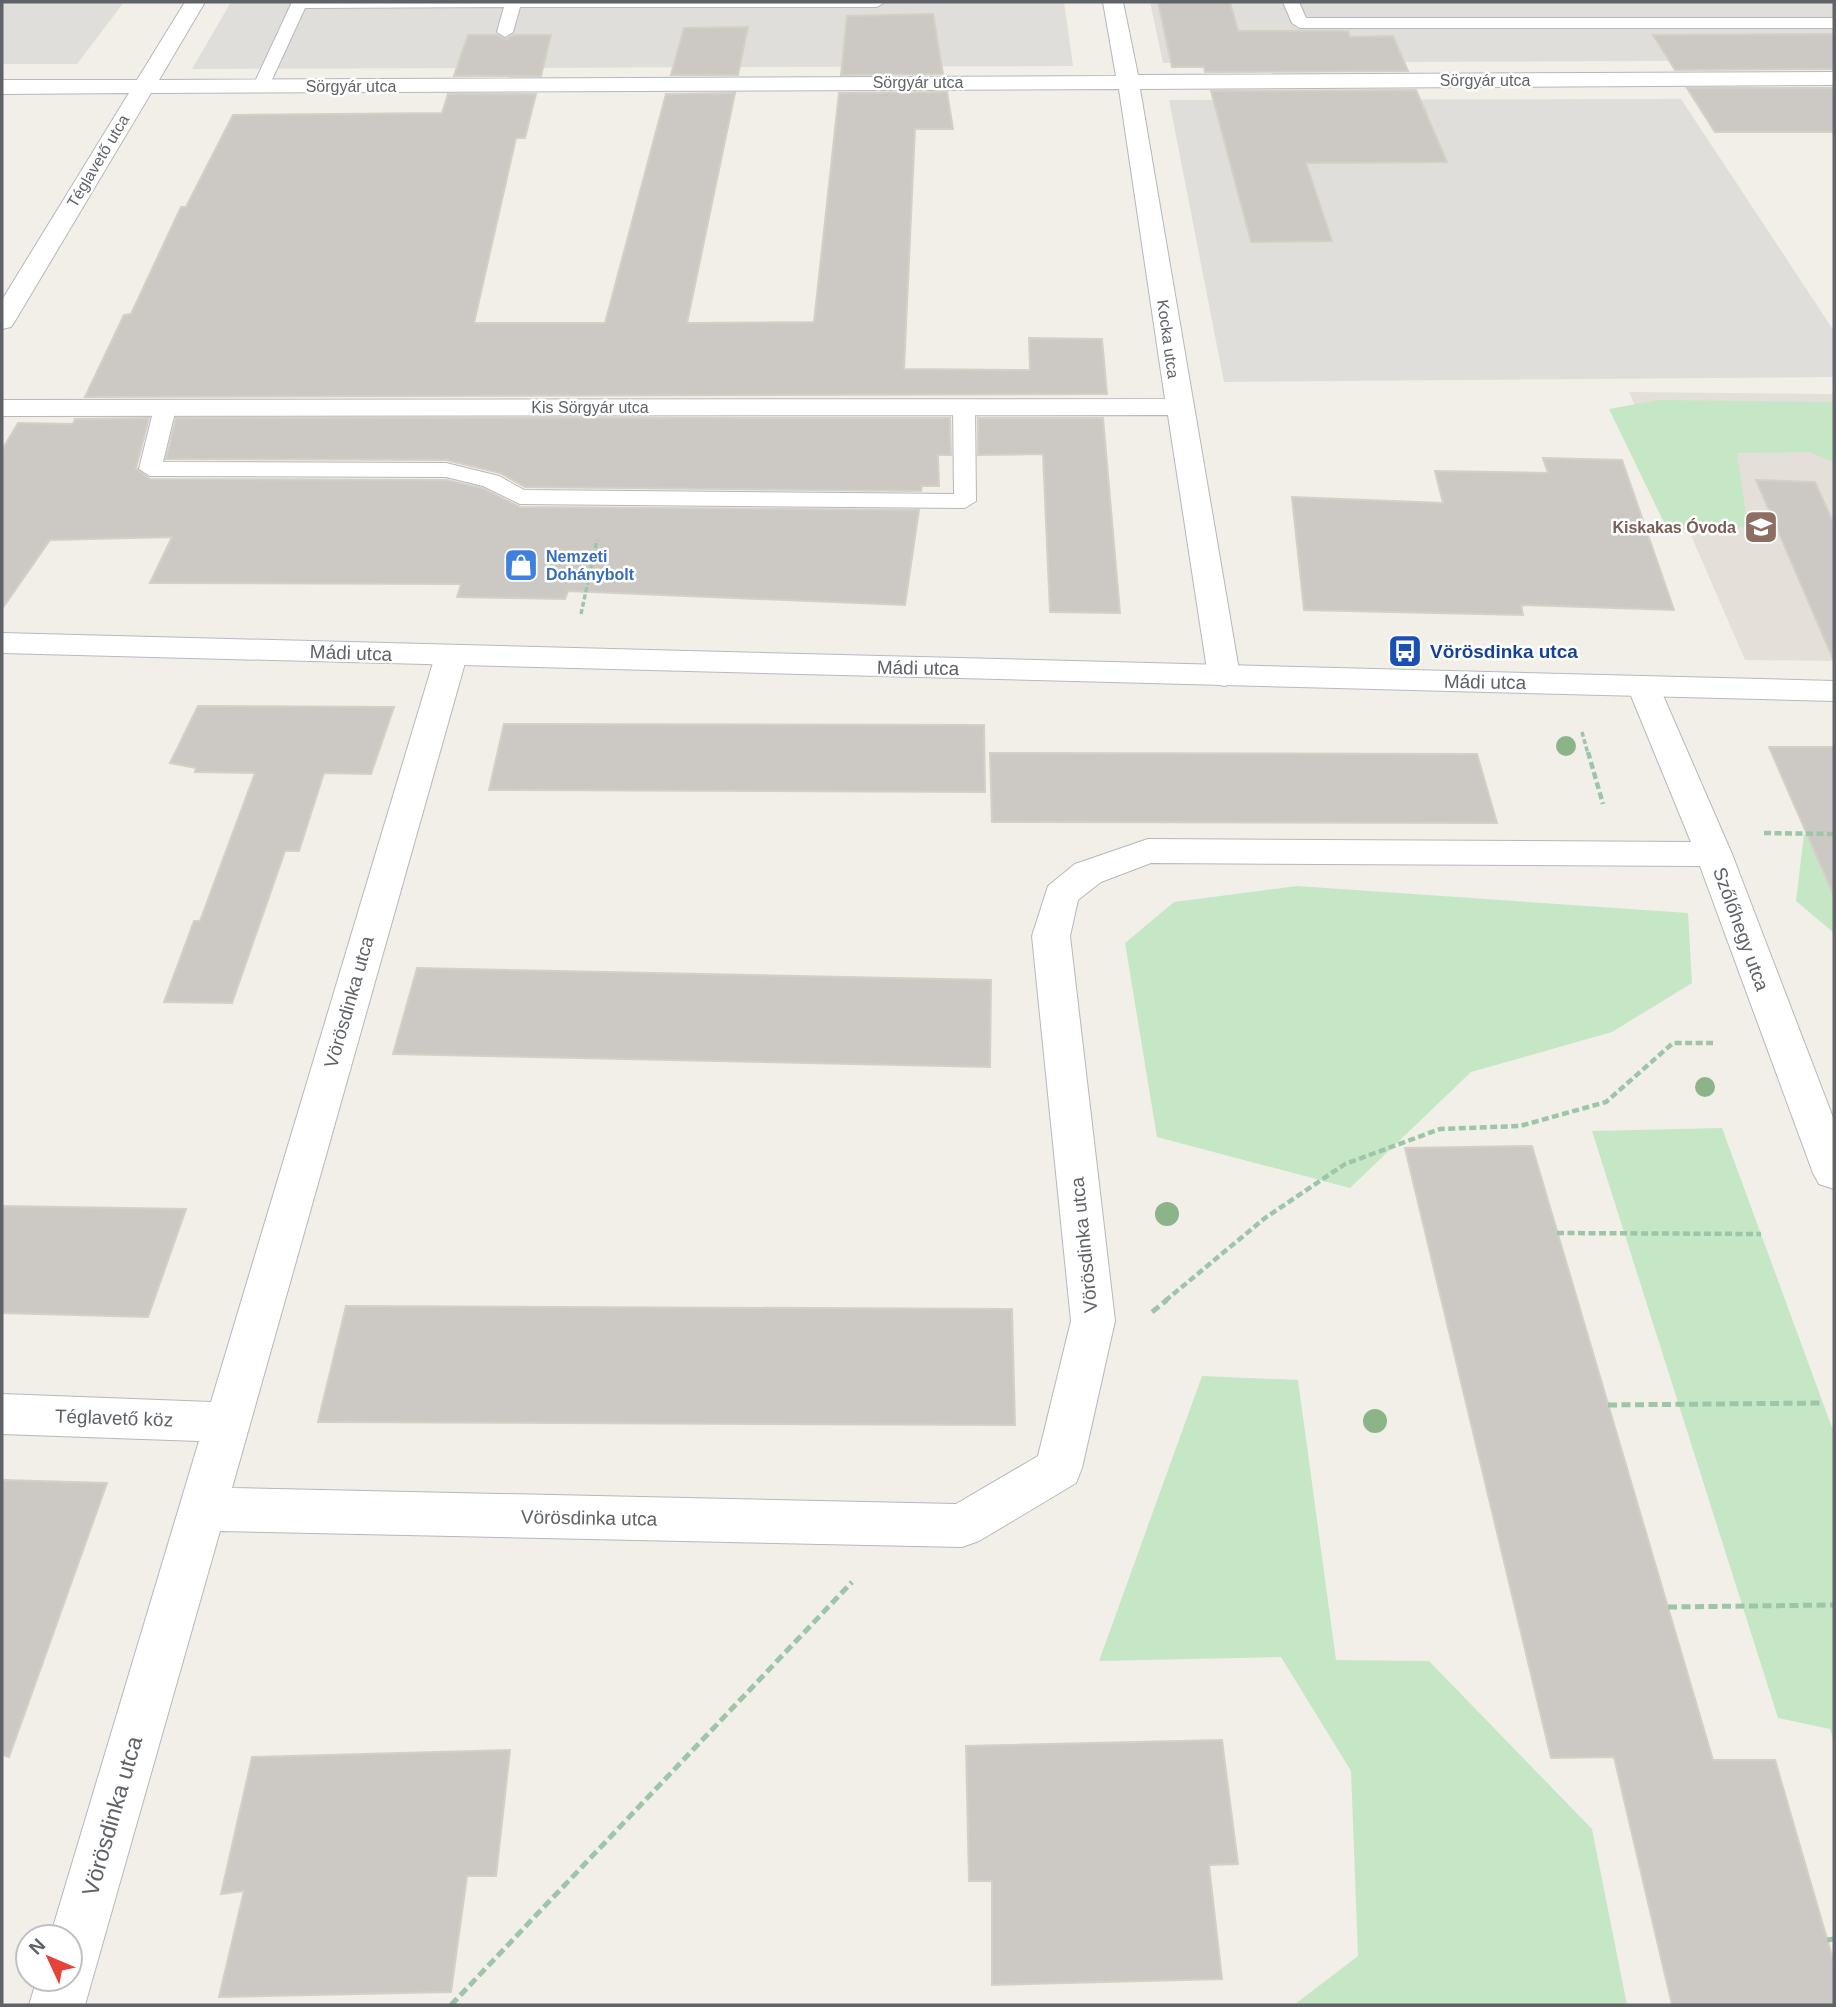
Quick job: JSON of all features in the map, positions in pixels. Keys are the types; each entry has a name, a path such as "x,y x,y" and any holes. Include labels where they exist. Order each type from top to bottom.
{"street":[{"name":"Téglavető utca","path":"2,321 195,2"},
{"name":"Kocka utca","path":"1114,2 1224,676"},
{"name":"Sörgyár utca","path":"2,87 1834,79"},
{"name":"Kis Sörgyár utca","path":"2,408 1178,407"},
{"name":"Mádi utca","path":"2,643 1834,691"},
{"name":"Vörösdinka utca","path":"81,1923 451,656"},
{"name":"Szőlőhegy utca","path":"1643,686 1714,854 1834,1173"},
{"name":"Vörösdinka utca","path":"201,1509 962,1526 1059,1468 1093,1321 1051,936 1061,895 1088,873 1148,850 1714,854"},
{"name":"Téglavető köz","path":"2,1414 226,1422"}],"lane":[{"path":"261,86 300,2 877,2"},
{"path":"505,32 514,2"},
{"path":"1291,2 1300,23 1834,23"},
{"path":"1390,2 1395,22"},
{"path":"165,408 150,470 446,470 491,481 520,496 965,501 964,407"}],"path":[{"path":"572,659 606,498"},
{"path":"1567,684 1617,853"},
{"path":"1761,833 1834,834"},
{"path":"1093,1321 1151,1313 1265,1218 1345,1164 1440,1129 1520,1126 1606,1102 1673,1043 1713,1043"},
{"path":"1557,1233 1761,1234"},
{"path":"1608,1405 1822,1403"},
{"path":"451,2005 905,1525"},
{"path":"1668,1607 1834,1605"}],"shaded area":[{"path":"2,2 124,2 77,64 2,64"},
{"path":"231,2 1064,2 1073,66 192,69"},
{"path":"1150,2 1834,2 1834,60 1163,63"},
{"path":"1681,99 1834,331 1834,377 1224,382 1169,100"},
{"name":"Kiskakas Óvoda","path":"1629,392 1834,394 1834,661 1745,660"}],"green space":[{"path":"1659,400 1834,402 1834,462 1809,452 1737,453 1748,527 1668,531 1609,409"},
{"path":"1804,834 1834,841 1834,933 1796,901"},
{"path":"1297,886 1688,913 1692,983 1612,1032 1471,1072 1350,1188 1157,1137 1125,943 1174,902"},
{"path":"1722,1128 1834,1433 1834,1742 1830,1729 1778,1718 1592,1131"},
{"path":"1202,1376 1298,1380 1336,1660 1429,1661 1592,1829 1627,2005 1294,2005 1358,1956 1351,1771 1281,1657 1099,1661"}],"building":[{"path":"1158,2 1230,2 1238,31 1348,31 1350,37 1393,36 1408,71 1205,72 1204,67 1172,67"},
{"path":"933,14 943,74 841,75 847,16"},
{"path":"748,27 738,75 671,75 684,28"},
{"path":"1834,34 1834,69 1675,70 1653,35"},
{"path":"468,35 497,35 506,39 513,35 551,35 541,76 454,76"},
{"path":"1687,88 1834,88 1834,132 1715,132"},
{"path":"1416,90 1447,162 1306,163 1332,241 1251,242 1211,91"},
{"path":"947,92 953,129 915,129 904,369 1030,370 1029,338 1102,339 1107,394 85,397 124,315 131,314 181,207 186,207 233,115 442,113 448,94 536,94 525,138 516,138 474,323 605,323 666,94 735,93 687,323 814,322 839,93"},
{"path":"149,418 136,468 150,479 446,480 482,488 520,507 919,510 905,605 568,591 565,599 457,597 461,584 150,583 172,537 50,540 2,609 2,450 18,423 73,424 75,419"},
{"path":"176,418 950,418 951,455 938,455 939,486 922,486 921,491 525,487 500,473 446,460 166,459"},
{"path":"978,418 1103,418 1120,613 1050,612 1043,454 978,455"},
{"path":"1543,458 1622,460 1674,610 1521,605 1523,615 1304,610 1292,497 1443,503 1435,471 1548,473"},
{"path":"1756,480 1815,482 1834,524 1834,661"},
{"path":"198,706 394,707 371,774 324,773 299,851 285,851 232,1003 164,1002 194,921 200,921 255,773 195,772 196,768 170,763"},
{"path":"504,724 984,725 985,792 489,790"},
{"path":"1769,747 1834,747 1834,896"},
{"path":"990,753 1477,754 1497,823 992,822"},
{"path":"417,968 991,980 990,1067 393,1054"},
{"path":"1532,1146 1713,1760 1775,1760 1834,1963 1834,2005 1672,2005 1614,1757 1551,1758 1405,1148"},
{"path":"2,1206 186,1209 148,1317 2,1313"},
{"path":"346,1306 1012,1309 1015,1425 318,1422"},
{"path":"2,1480 107,1483 9,1757 2,1755"},
{"path":"1222,1740 1238,1864 1209,1865 1222,1979 992,1985 992,1881 969,1881 966,1746"},
{"path":"510,1750 496,1876 467,1876 451,1992 219,1997 244,1891 221,1894 252,1757"}],"place":[{"name":"Kiskakas Óvoda","path":"1761,527"},
{"name":"Nemzeti Dohánybolt","path":"521,565"},
{"name":"Vörösdinka utca","path":"1405,651"}]}
